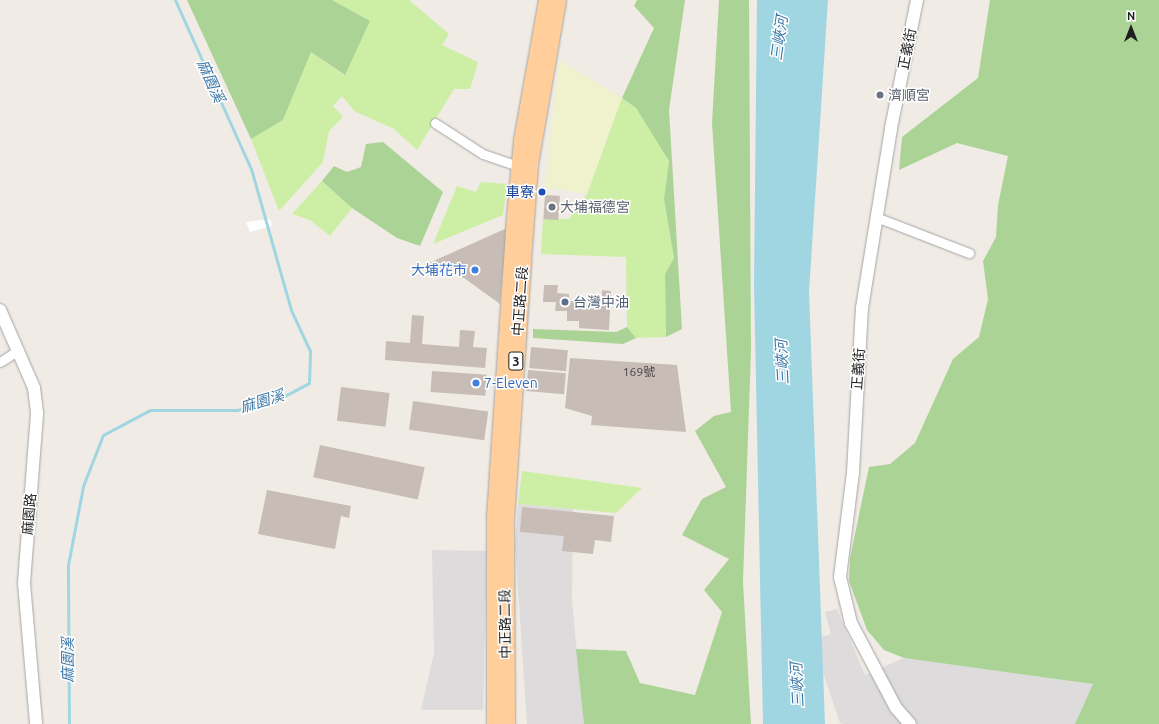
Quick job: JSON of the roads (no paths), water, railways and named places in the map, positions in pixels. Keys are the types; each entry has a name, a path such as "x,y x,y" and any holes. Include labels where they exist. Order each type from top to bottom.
{"main road":[{"name":"中正路二段","path":"494,724 494,517 518,166 546,0"},
{"name":"中正路二段","path":"507,724 505,568 512,412 530,164 558,0"}],"street":[{"name":"正義街","path":"910,724 896,708 855,629 842,595 840,577 853,473 862,308 876,217 917,0"},
{"path":"435,123 483,154 518,166"},
{"path":"876,217 969,253"},
{"name":"麻園路","path":"0,310 34,388 37,414 24,583 36,724"},
{"path":"0,362 17,351"}],"water":[{"name":"三峽河","path":"757,0 828,0 809,292 825,724 763,724 754,284"}],"waterway":[{"name":"麻園溪","path":"69,724 68,565 83,486 103,435 150,410 237,410 277,400 309,383 310,351 291,310 251,169 175,0"}],"place":[{"name":"濟順宮","path":"880,95"},
{"name":"車寮","path":"542,192"},
{"name":"大埔福德宮","path":"552,207"},
{"name":"大埔花市","path":"475,270"},
{"name":"台灣中油","path":"565,302"},
{"name":"7-Eleven","path":"476,383"}]}
